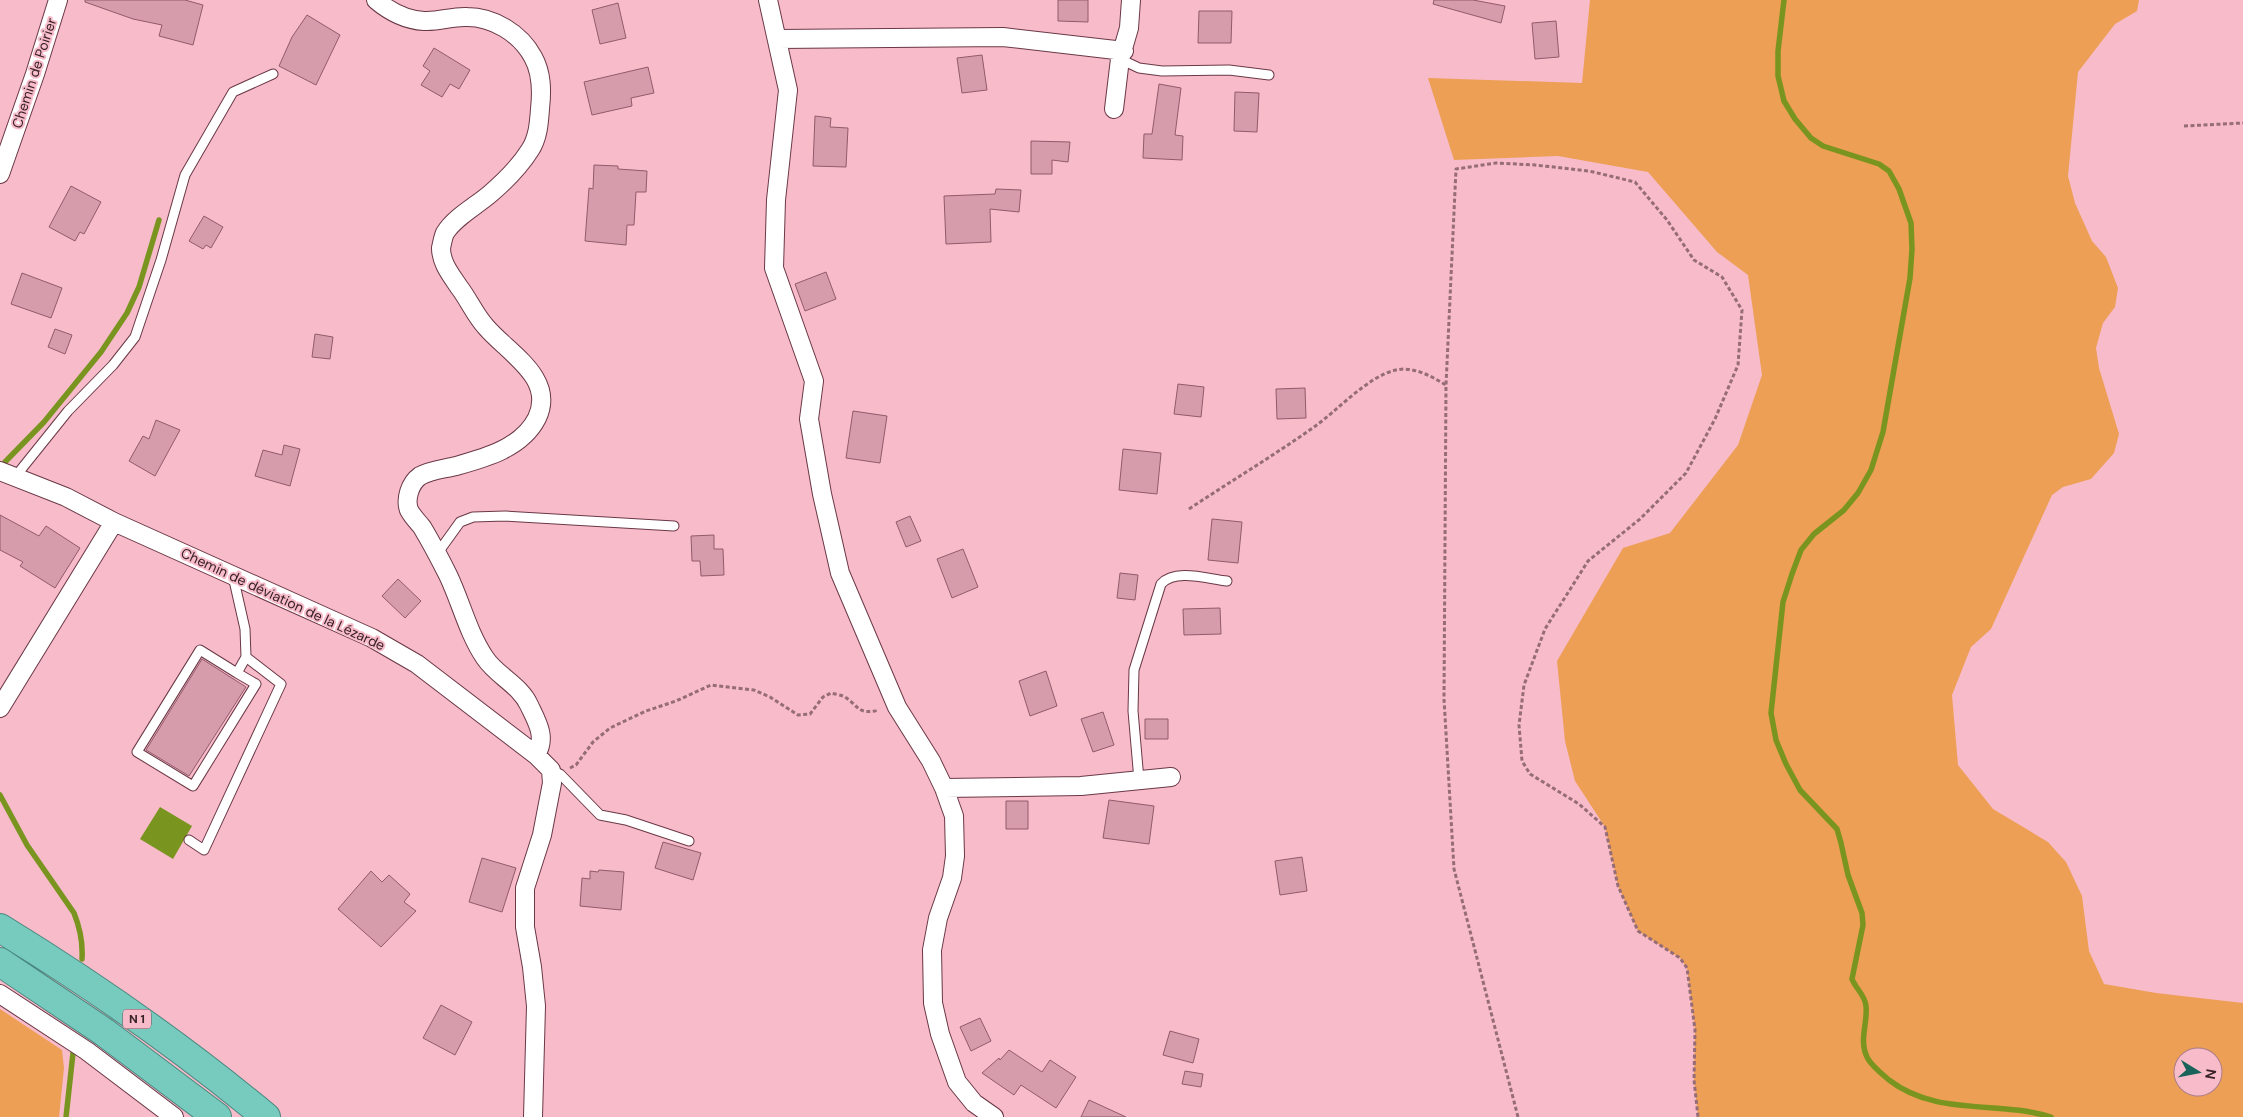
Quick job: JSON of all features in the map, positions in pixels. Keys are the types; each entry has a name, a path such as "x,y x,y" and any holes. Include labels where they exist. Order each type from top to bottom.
{"highway":[{"name":"N 1","path":"0,928 116,1004 217,1076 266,1117"},
{"name":"N 1","path":"0,962 82,1018 217,1117"},
{"path":"0,974 82,1018"}],"street":[{"name":"Chemin de Poirier","path":"0,174 35,74 58,0"},
{"path":"376,0 384,7 402,16 422,21 466,16 492,20 505,27 519,39 533,56 537,65 542,91 537,133 530,149 493,192 459,219 444,234 441,247 443,261 486,328 530,370 539,386 542,397 541,409 535,422 525,434 510,446 486,457 430,471 417,478 409,490 409,509 449,577 469,628 486,659 528,702 541,732 541,745 536,755"},
{"path":"768,0 788,90 776,200 774,268 814,381 809,419 822,494 840,573 897,707 931,761 944,788 954,816 955,856 952,878 938,918 932,950 934,1003 940,1034 957,1082 974,1103 994,1117"},
{"path":"1114,109 1122,55 1129,28 1130,0"},
{"path":"778,39 1003,37 1122,55"},
{"name":"Chemin de déviation de la Lézarde","path":"8,474 66,497 114,522 372,638 417,664 536,755 555,772"},
{"path":"0,708 114,522"},
{"path":"533,1117 536,1006 525,927 524,895 545,820 555,772"},
{"path":"944,788 1081,786 1171,777"},
{"path":"0,994 87,1051 174,1117"}],"lane":[{"path":"1122,55 1139,68 1162,71 1229,70 1269,75"},
{"path":"8,474 112,365 135,337 161,260 185,174 233,92 273,74"},
{"path":"437,554 460,522 473,517 505,516 674,526"},
{"path":"233,575 245,629 246,657 237,673"},
{"path":"1139,780 1133,711 1134,670 1161,584 1166,579 1177,576 1227,581"},
{"path":"200,650 237,673 256,684 193,786 137,752 200,650"},
{"path":"189,840 204,850 281,684 246,657"},
{"path":"555,772 600,815 626,820 689,841"}],"path":[{"path":"2184,126 2243,123"},
{"path":"1518,1117 1454,869 1444,699 1446,385 1456,169 1496,163 1589,171 1635,182 1667,220 1694,260 1722,277 1742,310 1738,365 1715,419 1690,466 1686,473 1640,519 1588,561 1545,629 1524,685 1519,725 1522,761 1530,774 1579,804 1605,827 1618,886 1638,931 1680,958 1686,968 1695,1030 1694,1080 1698,1117"},
{"path":"1189,509 1315,426 1367,385 1395,370 1409,369 1429,375 1446,385"},
{"path":"555,772 576,765 593,742 610,728 646,711 676,701 711,685 754,690 770,697 798,715 810,714 823,697 831,693 844,696 857,709 871,712 882,709 890,690"}],"shaded area":[{"path":"1590,0 2139,0 2137,11 2115,24 2078,72 2068,176 2075,203 2092,241 2106,257 2118,288 2115,307 2103,323 2096,348 2099,368 2119,434 2114,453 2091,479 2063,487 2052,495 1991,629 1971,647 1952,695 1958,765 1993,809 2048,842 2066,862 2082,896 2089,951 2104,984 2156,993 2243,1003 2243,1117 1698,1117 1694,1080 1695,1030 1687,968 1680,958 1638,931 1618,886 1605,827 1575,781 1565,741 1557,661 1623,548 1670,533 1738,445 1762,375 1748,275 1717,252 1648,172 1558,156 1454,160 1428,78 1582,83"},
{"path":"160,807 192,826 173,859 140,839"},
{"path":"0,1009 62,1050 64,1068 59,1117 0,1117"}],"building":[{"path":"85,0 185,0 203,5 193,45 159,36 162,25 133,19 85,2"},
{"path":"1058,0 1088,0 1088,22 1058,21"},
{"path":"1434,0 1473,0 1505,6 1501,23 1433,4"},
{"path":"618,3 626,38 600,44 592,10"},
{"path":"1199,11 1232,11 1231,43 1198,43"},
{"path":"307,15 340,35 316,85 279,66 292,37"},
{"path":"1556,21 1559,57 1535,59 1532,23"},
{"path":"434,48 470,70 459,89 450,84 442,97 421,85 430,71 423,66"},
{"path":"982,55 987,90 962,93 957,58"},
{"path":"648,67 654,93 631,98 632,106 592,115 584,82"},
{"path":"1159,84 1181,88 1175,135 1183,136 1182,160 1143,158 1144,134 1152,134"},
{"path":"1235,92 1259,93 1257,132 1234,131"},
{"path":"815,116 831,118 830,127 848,128 846,167 813,166"},
{"path":"1031,141 1070,142 1068,162 1052,160 1052,174 1031,174"},
{"path":"594,165 618,166 618,169 647,171 646,192 636,192 634,225 627,225 626,245 585,241 589,188 593,189"},
{"path":"71,186 101,202 84,234 80,232 75,241 49,227"},
{"path":"996,189 1021,190 1019,212 990,209 991,242 946,244 944,196 995,194"},
{"path":"204,216 223,227 211,248 206,245 203,249 189,241"},
{"path":"826,272 836,299 805,311 795,284"},
{"path":"22,273 62,288 51,318 11,304"},
{"path":"55,329 72,335 65,354 48,347"},
{"path":"315,334 333,337 330,359 312,357"},
{"path":"1178,384 1204,387 1201,417 1174,414"},
{"path":"1305,388 1306,418 1277,419 1276,389"},
{"path":"853,411 887,416 880,463 846,458"},
{"path":"156,420 180,430 155,476 129,461 143,436 149,439"},
{"path":"284,445 300,449 290,486 255,476 263,450 282,455"},
{"path":"1123,449 1161,453 1157,494 1119,490"},
{"path":"0,515 39,536 46,526 80,548 55,588 20,566 23,562 0,550"},
{"path":"910,516 921,541 906,547 896,522"},
{"path":"1212,519 1242,522 1238,563 1208,560"},
{"path":"714,535 714,549 723,549 724,575 701,576 700,561 692,561 691,536"},
{"path":"963,549 978,587 952,598 937,559"},
{"path":"1120,573 1138,575 1135,600 1117,598"},
{"path":"398,579 421,601 405,618 382,596"},
{"path":"1220,608 1221,634 1184,635 1183,609"},
{"path":"202,659 246,687 189,776 146,750"},
{"path":"1046,671 1057,706 1030,716 1019,681"},
{"path":"1103,712 1114,745 1093,752 1081,719"},
{"path":"1145,719 1168,719 1168,739 1145,739"},
{"path":"1109,800 1154,806 1149,844 1103,838"},
{"path":"1006,801 1028,801 1028,829 1006,829"},
{"path":"663,842 701,853 693,880 655,868"},
{"path":"1302,857 1307,891 1280,895 1275,861"},
{"path":"482,858 516,868 502,912 469,902"},
{"path":"599,870 624,872 621,910 580,906 582,878 590,879 590,871 598,872"},
{"path":"371,871 382,882 389,875 410,894 404,902 416,911 381,947 338,909"},
{"path":"441,1005 472,1022 455,1055 423,1038"},
{"path":"980,1018 991,1041 971,1051 960,1027"},
{"path":"1170,1031 1199,1039 1193,1063 1163,1055"},
{"path":"1009,1050 1042,1072 1050,1060 1076,1077 1056,1108 1021,1085 1014,1095 982,1073 999,1058 1000,1060"},
{"path":"1185,1071 1203,1074 1201,1087 1182,1084"},
{"path":"1089,1100 1126,1117 1081,1117"}],"waterway":[{"path":"1784,0 1778,51 1778,76 1784,101 1795,119 1811,138 1823,146 1879,164 1889,171 1899,189 1911,223 1912,249 1910,278 1883,432 1871,470 1858,493 1844,510 1814,534 1801,550 1783,602 1771,713 1776,740 1800,790 1837,829 1848,875 1862,913 1863,925 1852,979 1865,1002 1864,1046 1870,1062 1889,1080 1908,1092 1927,1099 1968,1106 2031,1112 2051,1117"},
{"path":"5,462 44,422 101,352 127,313 139,287 159,220"},
{"path":"0,795 27,845 74,913 81,936 82,959"},
{"path":"66,1117 73,1053"}]}
